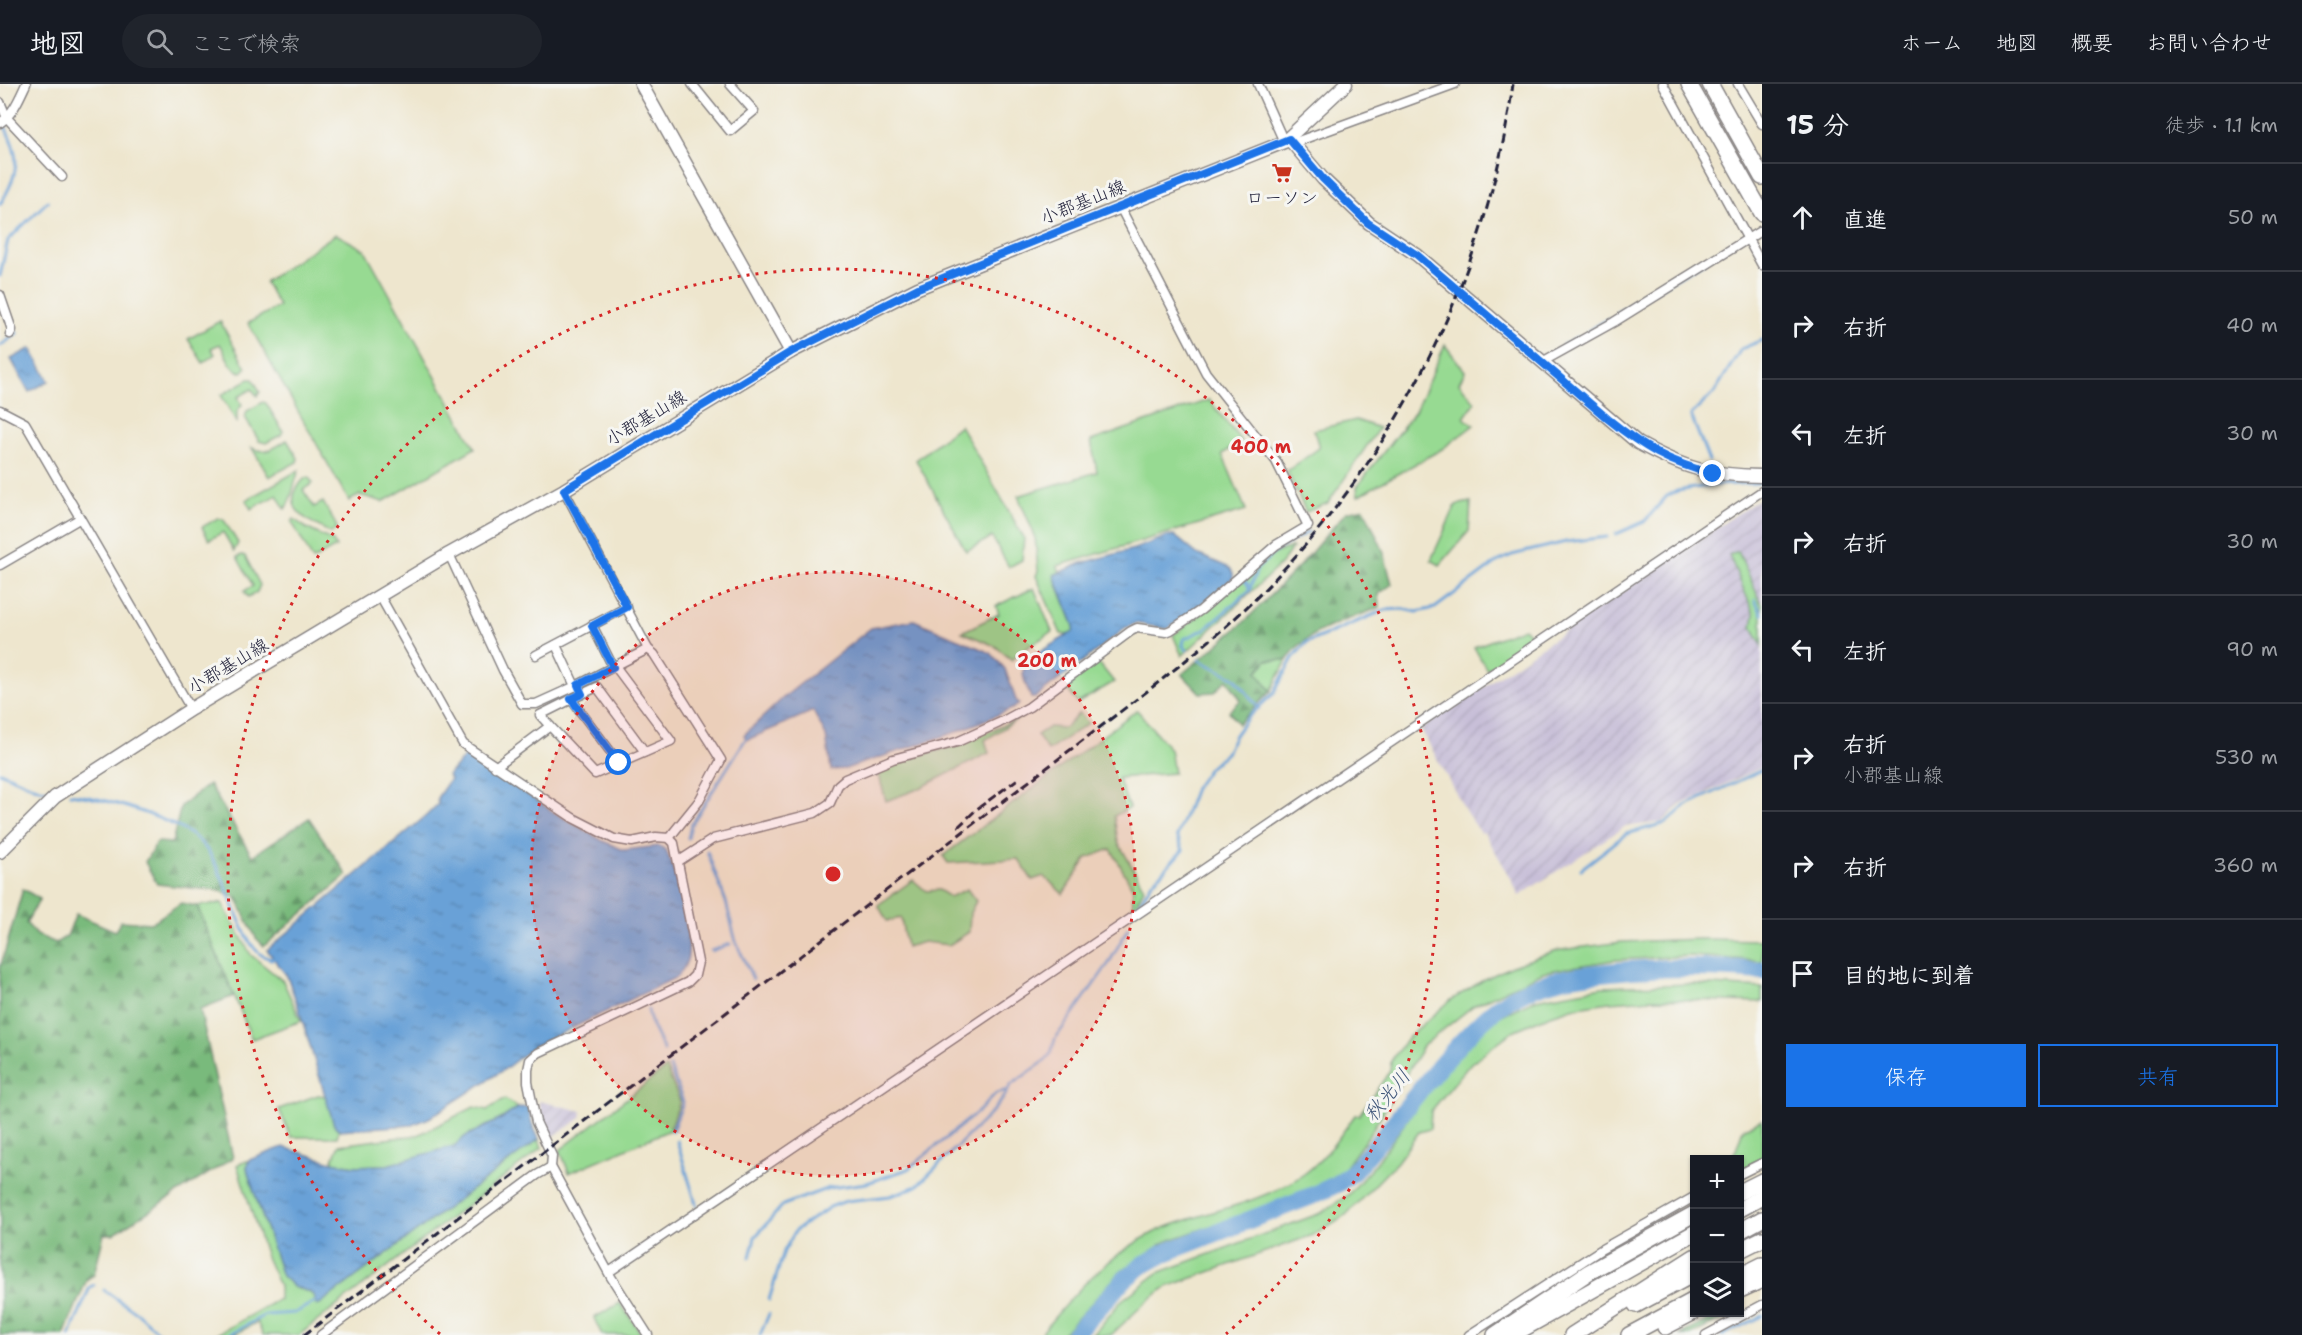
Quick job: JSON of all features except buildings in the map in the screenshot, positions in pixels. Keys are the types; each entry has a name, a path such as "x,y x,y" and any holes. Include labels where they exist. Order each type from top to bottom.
{"highway":[{"path":"1689,84 1762,213"},
{"path":"1710,84 1762,177"},
{"path":"1744,1190 1762,1181"},
{"path":"1744,1207 1762,1197"},
{"path":"1495,1335 1589,1272 1690,1217"},
{"path":"1744,1229 1762,1219"},
{"path":"1512,1335 1690,1236"},
{"path":"1744,1248 1762,1239"},
{"path":"1572,1335 1690,1260"},
{"path":"1744,1274 1762,1265"},
{"path":"1581,1335 1690,1277"},
{"path":"1744,1288 1762,1280"},
{"path":"1629,1335 1690,1303"},
{"path":"1649,1335 1690,1314"}],"main road":[{"path":"641,84 791,352"},
{"name":"小郡基山線","path":"0,852 69,787 191,709 450,554 564,490 791,352 918,288 1289,141 1346,84"},
{"path":"1289,141 1323,179 1368,223 1417,255 1638,443 1667,459 1713,474 1762,476"}],"street":[{"path":"4,121 26,84"},
{"path":"692,84 730,131 754,111 730,84"},
{"path":"1258,84 1289,141 1455,84"},
{"path":"1663,84 1762,265"},
{"path":"1738,84 1762,124"},
{"path":"0,102 4,121 62,177"},
{"path":"679,861 713,839 815,813 830,803 838,785 852,776 893,759 957,741 1029,707 1131,630 1137,628 1166,632 1187,620 1276,545 1308,526 1276,461 1206,373 1120,207"},
{"path":"1542,362 1614,322 1762,230"},
{"path":"0,295 12,330 10,334"},
{"path":"0,410 25,423 191,709"},
{"path":"564,490 648,649 654,654 721,760 699,801 669,838"},
{"path":"609,1272 1762,491"},
{"path":"0,565 79,519"},
{"path":"450,554 503,670 522,704 536,704 577,686 648,649"},
{"path":"380,596 463,744 573,818 614,839 632,842 656,837 669,838 674,843 698,962 694,975 688,982 538,1053 530,1060 528,1070 528,1082 536,1122 552,1156 551,1167 609,1272 648,1335"},
{"path":"536,655 627,607"},
{"path":"592,626 614,666 671,741 595,774 540,715 597,687 645,752"},
{"path":"556,645 582,694"},
{"path":"571,699 619,763"},
{"path":"495,767 550,726"},
{"path":"1744,1172 1762,1163"},
{"path":"321,1335 551,1167"},
{"path":"1468,1335 1602,1249 1690,1200"},
{"path":"1706,1335 1762,1305"}],"shaded area":[{"path":"1762,497 1762,605 1729,555 1755,614 1752,627 1762,645 1762,767 1680,805 1662,822 1624,827 1519,896 1484,832 1481,833 1466,812 1421,729"},
{"path":"539,1101 582,1111 581,1118 551,1138 545,1127"}],"green space":[{"path":"336,234 365,250 475,448 383,502 360,495 349,501 248,323 279,306 265,282"},
{"path":"220,321 246,368 242,372 231,365 220,344 211,348 215,354 203,363 188,339"},
{"path":"1445,345 1465,371 1459,383 1475,402 1464,418 1474,425 1442,449 1358,496 1357,487 1415,411"},
{"path":"253,379 260,392 257,396 252,389 238,397 242,405 237,411 237,423 221,395"},
{"path":"1209,400 1242,442 1222,454 1246,510 1057,566 1060,571 1055,575 1056,582 1074,626 1073,632 1068,635 1061,634 1036,576 1038,571 1035,536 1018,496 1097,472 1091,441"},
{"path":"263,402 266,403 283,431 281,435 266,443 259,441 245,417 247,411"},
{"path":"1356,420 1379,428 1328,503 1306,512 1287,471 1319,448 1314,430"},
{"path":"960,425 1024,538 1022,560 1009,567 992,537 966,551 916,460"},
{"path":"287,440 298,458 297,462 269,477 252,448 266,451"},
{"path":"299,470 285,509 277,495 251,509 246,500"},
{"path":"305,478 309,478 313,483 303,490 314,507 323,502 336,525 337,528 331,533 305,518 294,505 297,488"},
{"path":"1471,502 1469,531 1440,565 1431,560 1456,505"},
{"path":"1364,508 1383,550 1392,584 1379,594 1380,607 1316,633 1295,649 1287,660 1267,660 1257,672 1271,691 1238,724 1229,711 1241,700 1227,679 1215,692 1200,693 1182,674 1243,623 1303,562 1346,512"},
{"path":"218,518 224,520 238,543 234,551 223,532 209,540 202,527"},
{"path":"294,519 306,528 333,541 336,547 313,560 292,522"},
{"path":"1292,548 1281,564 1182,656 1173,635 1258,564 1270,556"},
{"path":"1738,551 1762,605 1762,645 1752,627 1754,614 1729,555"},
{"path":"245,556 260,585 257,592 248,597 244,591 253,586 237,557"},
{"path":"1034,588 1052,632 1021,651 1012,660 995,646 962,632 999,614 996,606"},
{"path":"1524,628 1535,639 1487,670 1474,647"},
{"path":"1267,660 1287,660 1271,691 1257,672"},
{"path":"1098,662 1114,682 1078,703 1065,687"},
{"path":"1137,710 1170,749 1174,773 1118,778 1129,808 1114,816 1118,842 1144,888 1133,910 1133,889 1111,849 1087,858 1063,894 1044,876 1032,880 1019,859 948,863 943,856"},
{"path":"1079,713 1088,723 1048,751 1037,735 1049,727 1065,728"},
{"path":"1021,717 985,740 989,753 918,789 886,801 879,776 867,775 894,762 959,745"},
{"path":"209,784 252,856 309,818 347,875 264,946 256,938 235,896 220,891 157,884 145,862 157,842 172,843 181,806"},
{"path":"913,880 926,891 939,890 950,897 967,889 976,901 970,913 969,932 949,945 924,942 906,947 901,918 887,921 878,905"},
{"path":"23,889 40,899 26,923 37,935 56,943 67,936 76,914 115,931 121,921 151,923 181,903 197,906 234,996 200,1009 233,1158 113,1234 104,1234 94,1275 87,1279 64,1335 0,1335 0,968"},
{"path":"222,903 251,955 283,981 301,1021 252,1039 197,906"},
{"path":"1700,939 1762,940 1762,961 1691,956 1614,960 1543,972 1473,1006 1424,1045 1369,1135 1345,1168 1313,1190 1165,1242 1122,1270 1062,1335 1040,1335 1092,1277 1121,1252 1138,1241 1171,1225 1264,1195 1285,1186 1312,1168 1332,1147 1355,1115 1359,1115 1390,1071 1391,1061 1407,1038 1451,1000 1485,979 1512,966 1554,951 1622,942"},
{"path":"1693,984 1762,988 1762,1002 1652,999 1609,1002 1572,1008 1513,1031 1471,1063 1431,1111 1430,1129 1419,1132 1397,1162 1346,1215 1313,1235 1167,1287 1146,1302 1111,1335 1093,1335 1122,1300 1158,1273 1321,1213 1349,1194 1377,1162 1453,1056 1491,1020 1536,999 1602,987"},
{"path":"666,1068 680,1101 670,1130 569,1173 560,1150"},
{"path":"318,1095 326,1096 334,1125 339,1130 337,1137 291,1137 279,1109"},
{"path":"505,1099 518,1108 466,1136 454,1146 387,1165 354,1166 332,1162 339,1145 418,1135 474,1107 487,1110"},
{"path":"1762,1119 1762,1159 1744,1168 1744,1155 1732,1155 1743,1129"},
{"path":"539,1139 542,1148 299,1335 263,1335 257,1322 234,1335 215,1335 279,1299 279,1286 266,1257 237,1165 249,1160 248,1173 282,1276 293,1286 311,1293 317,1306"},
{"path":"620,1303 642,1335 602,1335 594,1318"},
{"path":"1715,1317 1727,1317 1691,1335 1679,1335"}],"water":[{"path":"31,348 49,381 29,392 11,359"},
{"path":"1168,536 1175,536 1197,554 1230,568 1233,578 1196,609 1167,629 1136,623 1126,628 1035,698 1031,698 1023,673 1028,659 1073,632 1074,626 1054,575 1082,563 1134,549"},
{"path":"914,620 991,653 1005,669 1019,703 1014,708 956,732 845,769 831,770 826,736 813,711 747,740 744,735 784,697 871,628"},
{"path":"467,754 555,813 603,841 624,850 659,846 665,849 682,901 687,933 687,962 677,977 533,1047 505,1069 429,1118 412,1125 339,1130 334,1125 287,976 267,950 427,815 438,804 437,798 450,779 448,775"},
{"path":"528,1107 539,1139 317,1306 312,1293 293,1286 282,1276 248,1173 249,1160 283,1147 332,1162 354,1166 387,1165 454,1146 466,1136 518,1108"}],"waterway":[{"path":"0,117 11,140 16,160 12,181 0,204"},
{"path":"0,276 8,240 48,201"},
{"path":"1652,292 1705,261"},
{"path":"1618,312 1642,298"},
{"path":"1588,331 1608,319"},
{"path":"0,346 17,334 15,330"},
{"path":"1563,345 1577,337"},
{"path":"1709,461 1691,415 1714,393 1741,349 1762,340"},
{"path":"1616,534 1644,522 1667,496 1677,491 1713,485 1760,483"},
{"path":"1250,589 1257,569 1278,549 1308,532"},
{"path":"1137,908 1151,884 1183,850 1177,836 1195,788 1209,768 1226,753 1248,717 1274,693 1293,658 1306,643 1385,610 1403,609 1417,612 1435,608 1497,562 1512,555 1566,542 1607,537"},
{"path":"1187,650 1183,646 1184,639 1205,629 1250,590 1242,579"},
{"path":"1755,600 1762,614"},
{"path":"1199,660 1235,678 1259,708"},
{"path":"688,838 691,825 747,737"},
{"path":"1581,869 1626,834 1666,823 1685,806 1762,770"},
{"path":"0,772 39,789 54,791"},
{"path":"70,794 140,811 191,835 202,844 214,861 251,944 262,955 271,959 275,958"},
{"path":"707,851 726,902 736,942 753,979"},
{"path":"769,1300 784,1251 796,1230 830,1207 846,1201 890,1196 917,1186 989,1115 1003,1099 1011,1085 1045,1061 1051,1053 1055,1039 1109,963 1128,928"},
{"path":"711,951 730,944"},
{"name":"秋光川","path":"1074,1335 1125,1279 1143,1265 1167,1252 1314,1195 1337,1184 1353,1172 1465,1037 1499,1006 1516,996 1534,987 1571,977 1610,972 1680,968 1762,971"},
{"path":"648,1010 652,1026 664,1051"},
{"path":"670,1067 683,1102 672,1131"},
{"path":"750,1257 755,1237 783,1205 829,1188 867,1183 908,1169 979,1111 996,1093 1008,1090"},
{"path":"677,1141 697,1207"},
{"path":"70,1335 90,1287 94,1285"},
{"path":"104,1290 137,1313 161,1335"},
{"path":"228,1335 265,1315 295,1313 319,1299"},
{"path":"760,1335 769,1314"},
{"path":"1723,1335 1762,1316"}],"railway":[{"path":"304,1335 1150,689 1222,630 1263,591 1311,538 1355,481 1395,421 1429,358 1458,292 1482,225 1500,155 1513,84"},
{"path":"958,827 977,809 1019,778"}],"place":[{"name":"ローソン","path":"1282,173"}],"route":[{"path":"619,763 571,699 582,694 578,685 613,667 592,626 627,607 564,490 791,352 918,288 1289,139 1323,179 1368,223 1417,255 1638,443 1667,459 1713,474"}]}
